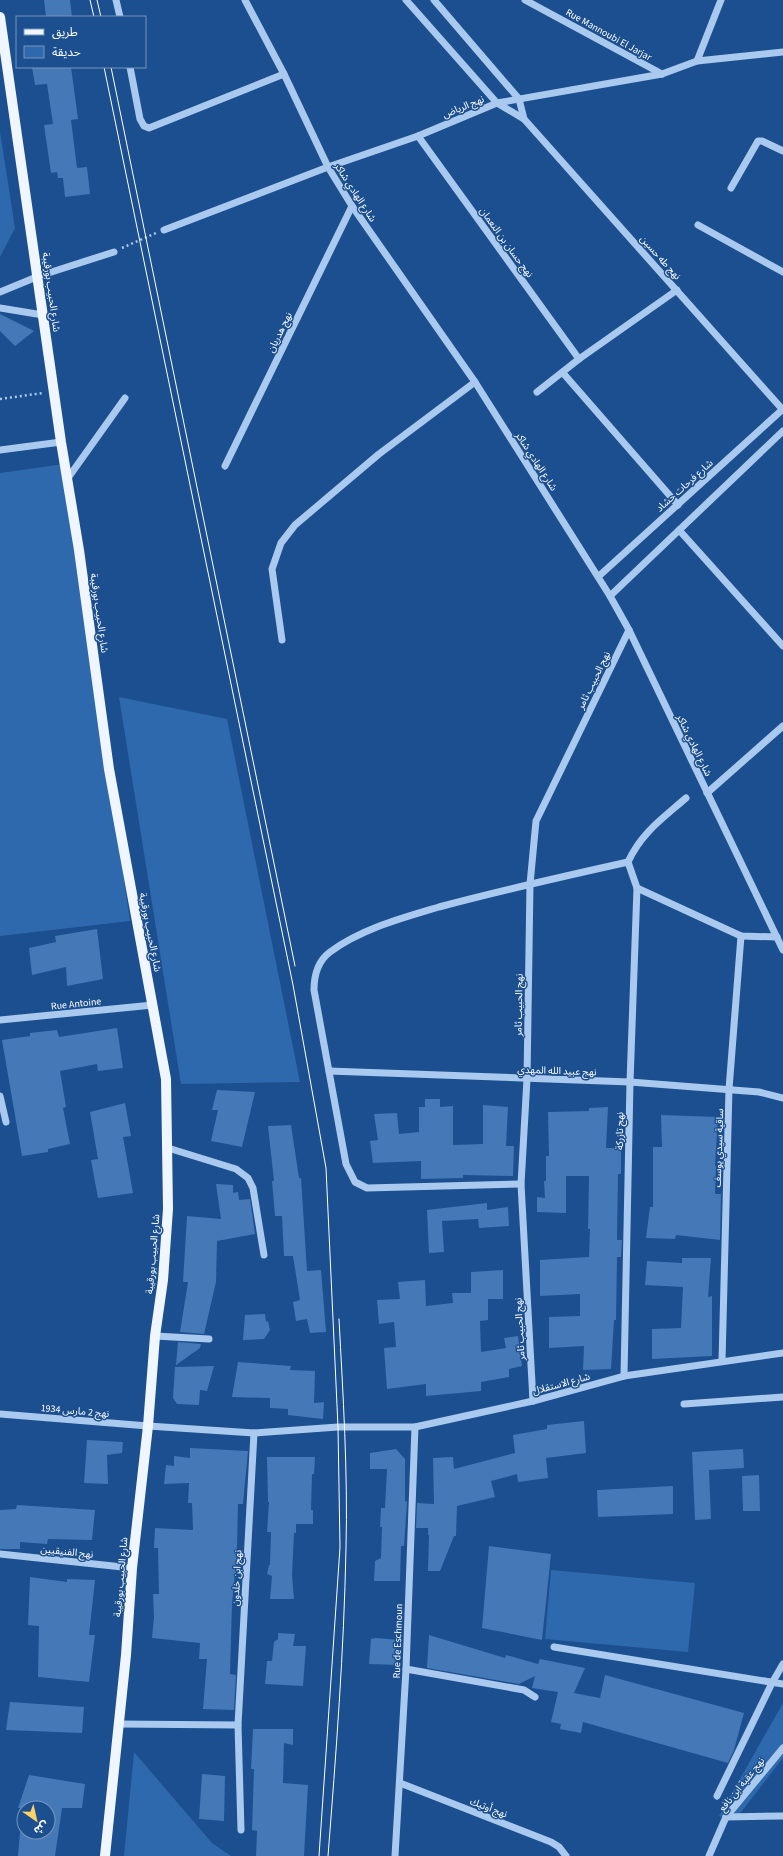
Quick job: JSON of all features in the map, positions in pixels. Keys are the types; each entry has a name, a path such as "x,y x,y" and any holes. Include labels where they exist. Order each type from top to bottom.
{"main road":[{"name":"شارع الحبيب بورقيبة","path":"0,17 109,769 133,907 166,1079 168,1209 163,1272 155,1336 148,1426 132,1568 126,1655 105,1856"}],"street":[{"path":"116,0 120,16"},
{"name":"شارع الهادي شاكر","path":"245,0 284,74 328,167 352,206 475,382 599,576 629,630 783,950"},
{"name":"نهج طه حسين","path":"406,0 497,103 524,119 783,409"},
{"name":"نهج طه حسين","path":"434,0 519,99 524,119"},
{"name":"Rue Mannoubi El Jarjar","path":"525,0 662,74"},
{"path":"697,61 721,0"},
{"name":"نهج الرياض","path":"164,230 328,167 418,136 497,103 662,74 697,61 783,52"},
{"path":"130,68 140,119 144,126 149,128 284,74"},
{"name":"نهج حسان بن النعمان","path":"418,136 579,359"},
{"path":"730,188 758,141 762,141 783,151"},
{"name":"نهج هدريان","path":"225,466 352,206"},
{"path":"698,225 783,272"},
{"path":"0,292 38,276 114,252"},
{"path":"537,392 579,359 677,290"},
{"path":"0,308 43,315"},
{"path":"563,373 678,504"},
{"path":"282,640 272,569 281,543 295,525 379,454 475,382"},
{"path":"68,478 125,398"},
{"name":"شارع فرحات حشاد","path":"599,576 783,409"},
{"path":"610,596 783,431"},
{"path":"0,450 62,442"},
{"path":"679,530 783,646"},
{"name":"نهج الحبيب ثامر","path":"533,1401 521,1184 527,1079 530,884 536,821 629,630"},
{"path":"707,793 783,726"},
{"path":"686,798 645,834 635,846 628,862 637,888 740,936 777,937"},
{"path":"521,1184 367,1188 359,1186 351,1178 346,1164 314,990 315,974 320,964 330,952 357,936 405,917 530,884 628,862"},
{"name":"نهج تازركة","path":"624,1376 630,1082 637,888"},
{"name":"ساقية سيدي يوسف","path":"722,1361 729,1089 740,936"},
{"name":"Rue Antoine","path":"0,1020 153,1005"},
{"name":"نهج عبيد الله المهدي","path":"329,1071 630,1082 759,1092 783,1098"},
{"path":"0,1096 6,1122"},
{"path":"168,1148 236,1170 248,1178 253,1188 264,1255"},
{"path":"155,1336 209,1339"},
{"name":"شارع الاستقلال","path":"254,1433 344,1427 415,1427 533,1401 624,1376 783,1353"},
{"path":"684,1404 783,1397"},
{"name":"نهج 2 مارس 1934","path":"0,1414 254,1433"},
{"name":"Rue de Eschmoun","path":"395,1856 406,1668 415,1427"},
{"name":"نهج ابن خلدون","path":"240,1830 238,1725 254,1433"},
{"name":"نهج الفنيقيين","path":"0,1554 132,1568"},
{"path":"554,1647 783,1684"},
{"path":"717,1796 772,1683 783,1664"},
{"path":"406,1668 524,1690 535,1697"},
{"path":"118,1724 238,1725"},
{"name":"نهج عقبة ابن نافع","path":"709,1856 726,1818 783,1748"},
{"name":"نهج أوتيك","path":"400,1783 551,1842 559,1847 566,1856"},
{"path":"726,1818 783,1816"}],"path":[{"path":"114,252 164,230"},
{"path":"0,399 54,392"}],"green space":[{"path":"0,132 15,228 0,257"},
{"path":"64,464 130,921 0,936 0,473"},
{"path":"119,697 227,719 300,1082 181,1084"},
{"path":"551,1570 695,1583 688,1652 545,1639"},
{"path":"783,1703 783,1758 735,1820 719,1816"},
{"path":"134,1752 212,1843 231,1856 124,1856"}],"building":[{"path":"44,0 70,0 72,16 46,16"},
{"path":"32,68 71,68 78,119 71,120 77,168 87,167 90,194 65,197 63,178 58,178 57,172 51,173 44,125 53,124 47,84 35,85"},
{"path":"0,314 34,331 15,346 0,331"},
{"path":"97,929 103,979 67,986 66,967 32,975 29,948 56,942 55,936"},
{"path":"117,1028 123,1068 98,1071 97,1064 60,1071 66,1107 63,1108 70,1144 48,1149 48,1152 22,1156 2,1040 30,1036 30,1033 57,1030 59,1037"},
{"path":"217,1090 255,1092 242,1147 211,1141 218,1110 212,1110"},
{"path":"425,1099 440,1099 440,1107 453,1106 453,1145 483,1144 483,1105 508,1107 506,1146 514,1146 513,1176 463,1175 463,1178 421,1179 421,1161 373,1163 370,1141 378,1140 374,1114 397,1113 399,1134 419,1132 419,1107 425,1107"},
{"path":"125,1103 131,1136 123,1137 133,1193 98,1198 91,1160 98,1159 90,1112"},
{"path":"608,1107 606,1148 621,1148 621,1174 618,1174 617,1240 622,1240 621,1257 617,1257 616,1320 614,1320 611,1369 583,1370 584,1346 549,1348 549,1317 580,1316 580,1294 540,1296 540,1260 589,1257 589,1176 566,1176 566,1213 537,1212 537,1197 545,1198 544,1181 546,1181 546,1156 549,1156 548,1112 589,1111 589,1108"},
{"path":"661,1115 718,1117 715,1194 721,1194 720,1240 676,1235 675,1239 646,1238 650,1207 653,1207 653,1147 662,1147"},
{"path":"291,1125 299,1178 301,1178 307,1271 321,1270 326,1332 310,1333 307,1319 296,1321 293,1302 300,1300 293,1256 284,1256 282,1216 275,1216 272,1181 274,1181 268,1126"},
{"path":"216,1184 233,1185 233,1193 238,1192 239,1200 250,1199 255,1234 217,1241 216,1282 204,1334 180,1332 188,1282 183,1282 187,1216 221,1219"},
{"path":"487,1203 487,1210 508,1207 509,1226 479,1228 478,1219 442,1221 444,1252 429,1253 427,1210"},
{"path":"682,1258 711,1258 708,1297 712,1296 712,1356 652,1359 652,1329 681,1328 683,1287 645,1285 647,1261 682,1263"},
{"path":"503,1270 503,1299 488,1299 488,1320 480,1321 481,1352 506,1348 504,1338 518,1336 522,1366 509,1369 509,1377 481,1382 481,1391 426,1396 426,1384 387,1389 384,1348 396,1347 394,1322 379,1324 377,1300 400,1299 398,1282 425,1280 426,1306 453,1303 452,1293 471,1293 471,1272"},
{"path":"265,1314 266,1322 268,1321 270,1330 264,1339 243,1340 245,1315"},
{"path":"178,1342 201,1344 200,1348 176,1365"},
{"path":"238,1362 291,1366 290,1370 315,1371 314,1403 324,1402 323,1419 288,1415 288,1409 270,1408 270,1398 232,1397"},
{"path":"214,1366 207,1391 200,1390 199,1405 177,1404 173,1398 175,1367"},
{"path":"584,1421 586,1453 546,1458 548,1478 518,1482 517,1474 491,1481 495,1497 457,1506 456,1536 454,1536 440,1571 428,1571 428,1528 416,1528 417,1503 434,1504 433,1458 453,1457 454,1469 515,1453 513,1435 547,1429 547,1425"},
{"path":"87,1440 123,1442 122,1453 107,1455 108,1484 84,1483"},
{"path":"190,1448 248,1451 243,1504 238,1504 237,1550 243,1550 241,1573 235,1573 232,1604 230,1674 236,1675 234,1710 203,1709 207,1659 199,1659 200,1643 152,1638 154,1617 153,1594 159,1594 158,1548 154,1548 155,1528 193,1530 192,1503 188,1503 189,1483 164,1484 166,1465 174,1466 174,1456 190,1458"},
{"path":"396,1449 405,1459 405,1501 407,1502 404,1546 401,1546 400,1581 374,1581 375,1561 381,1558 381,1508 385,1508 387,1469 370,1469 370,1453"},
{"path":"743,1449 744,1468 709,1470 711,1519 695,1520 692,1452"},
{"path":"267,1457 315,1457 314,1474 312,1474 311,1510 313,1510 313,1524 296,1524 296,1533 294,1533 292,1575 294,1599 270,1599 272,1576 267,1574 270,1565 271,1532 267,1532 269,1502"},
{"path":"759,1475 760,1511 743,1511 742,1476"},
{"path":"673,1486 673,1514 598,1517 597,1490"},
{"path":"17,1505 95,1510 92,1540 48,1539 47,1544 20,1542 20,1549 0,1549 0,1510 16,1509"},
{"path":"489,1546 551,1554 542,1640 482,1628"},
{"path":"30,1577 67,1582 67,1579 95,1580 89,1635 95,1635 89,1682 38,1677 39,1626 28,1625"},
{"path":"278,1633 295,1634 293,1646 306,1646 303,1686 265,1684 267,1661 272,1661 274,1642 278,1639"},
{"path":"429,1635 505,1658 506,1655 538,1664 540,1659 585,1668 574,1693 600,1698 605,1675 744,1713 734,1750 728,1763 583,1722 581,1733 560,1729 561,1724 551,1722 558,1692 532,1688 535,1676 519,1684 427,1668"},
{"path":"371,1639 399,1640 398,1665 369,1664"},
{"path":"10,1702 84,1707 82,1733 6,1730"},
{"path":"253,1729 293,1729 293,1745 284,1743 283,1783 308,1785 304,1856 256,1856 257,1831 252,1830 254,1769 251,1769"},
{"path":"202,1774 225,1776 224,1821 199,1819"},
{"path":"29,1775 85,1784 82,1808 62,1808 55,1856 18,1856 19,1840 56,1840 56,1800 21,1800"}],"tram line":[{"path":"90,0 94,16"},
{"path":"97,0 101,16"},
{"path":"104,68 293,985 326,1168 338,1427 340,1547 319,1856"},
{"path":"111,68 295,966"},
{"path":"328,1856 342,1664 346,1548 346,1462 339,1319"}]}
